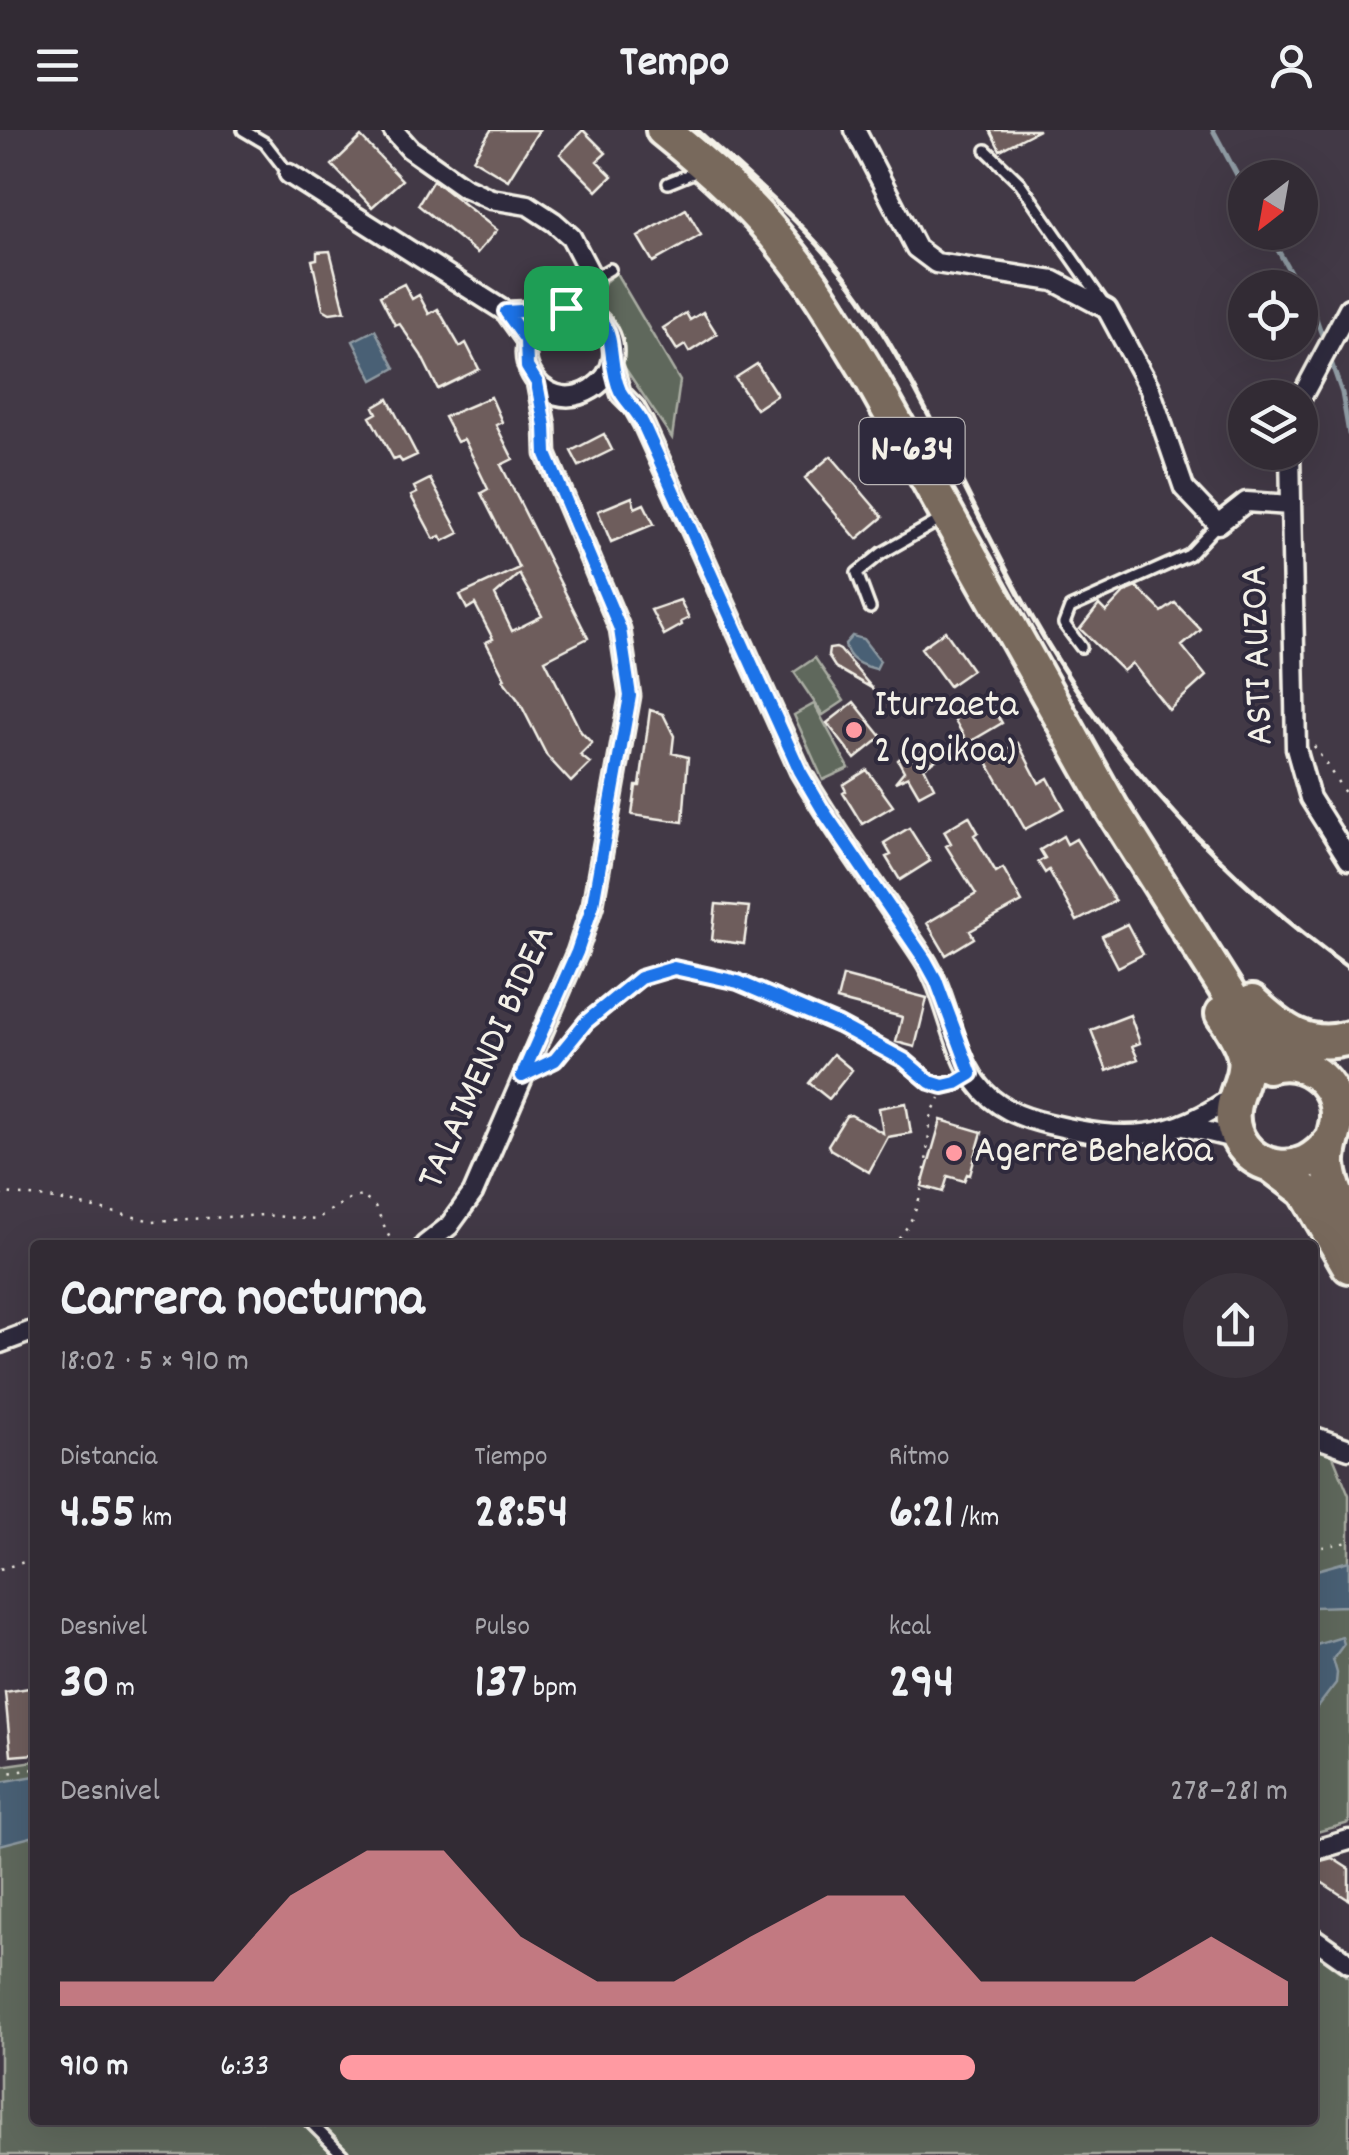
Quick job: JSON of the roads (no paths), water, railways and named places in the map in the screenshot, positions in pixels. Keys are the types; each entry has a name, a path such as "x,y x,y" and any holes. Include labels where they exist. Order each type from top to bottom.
{"highway":[{"name":"N-634","path":"664,130 767,226 821,297 1112,808 1240,1013 1263,1040 1332,1092 1339,1121 1330,1174 1349,1222"},
{"name":"N-634","path":"1112,808 1185,956 1244,1055 1233,1125 1238,1140"},
{"path":"1192,936 1206,947 1244,995 1284,1029 1326,1044 1349,1038"},
{"path":"1239,1090 1262,1068 1301,1067 1349,1056"},
{"path":"1272,1166 1289,1168 1320,1155 1339,1121"},
{"path":"1238,1140 1252,1156 1305,1191 1349,1266"}],"street":[{"path":"394,130 410,149 464,187 491,199 528,205 554,222 602,274"},
{"path":"854,130 916,248 936,263 1054,281 1107,309 1150,389 1184,488 1218,524 1246,502 1291,506"},
{"path":"289,174 506,312 526,340"},
{"path":"506,312 579,309 606,327 622,394 643,424 800,771 925,960 971,1074 986,1094 1007,1110 1087,1133 1142,1137 1184,1126 1239,1090"},
{"path":"552,311 532,328 526,340 527,367 537,383 558,395 572,396 592,389 605,378 612,364"},
{"path":"1312,380 1345,316"},
{"name":"TALAIMENDI BIDEA","path":"431,1240 449,1226 473,1193 577,952 593,904 630,696 620,629 548,462 537,383"},
{"path":"592,389 622,394"},
{"path":"545,426 572,396"},
{"name":"ASTI AUZOA","path":"1295,470 1291,506 1296,748 1310,798 1346,852"},
{"path":"1184,1126 1238,1140"},
{"path":"0,1343 30,1332"},
{"path":"1318,1438 1349,1449"},
{"path":"1318,1849 1349,1840"},
{"path":"1318,1941 1349,1963"}],"lane":[{"path":"243,130 265,144 289,174"},
{"path":"986,150 1020,183 1107,309"},
{"path":"668,183 707,167"},
{"path":"579,309 602,274"},
{"path":"870,608 857,573 882,553 948,515"},
{"path":"1081,647 1064,624 1070,608 1189,555 1218,524"},
{"path":"909,1066 930,1082 943,1086 971,1074"},
{"path":"313,2125 343,2155"}],"water":[{"path":"375,330 395,368 373,380 353,341"},
{"path":"852,636 863,639 880,661 876,669 849,655 845,644"},
{"path":"1349,1561 1349,1606 1318,1607 1318,1570"},
{"path":"1342,1637 1344,1644 1333,1659 1336,1683 1318,1706 1318,1644"},
{"path":"30,1777 30,1837 0,1845 0,1782"}],"waterway":[{"path":"1213,130 1229,160"},
{"path":"1278,250 1289,270"},
{"path":"1318,324 1324,341"},
{"path":"1329,356 1342,393 1349,434"}],"railway":[{"path":"697,130 805,230 861,298 908,376 1036,624 1100,723 1174,813 1215,855 1349,968"}],"place":[{"name":"Iturzaeta 2 (goikoa)","path":"854,730"},
{"name":"Agerre Behekoa","path":"954,1153"}]}
